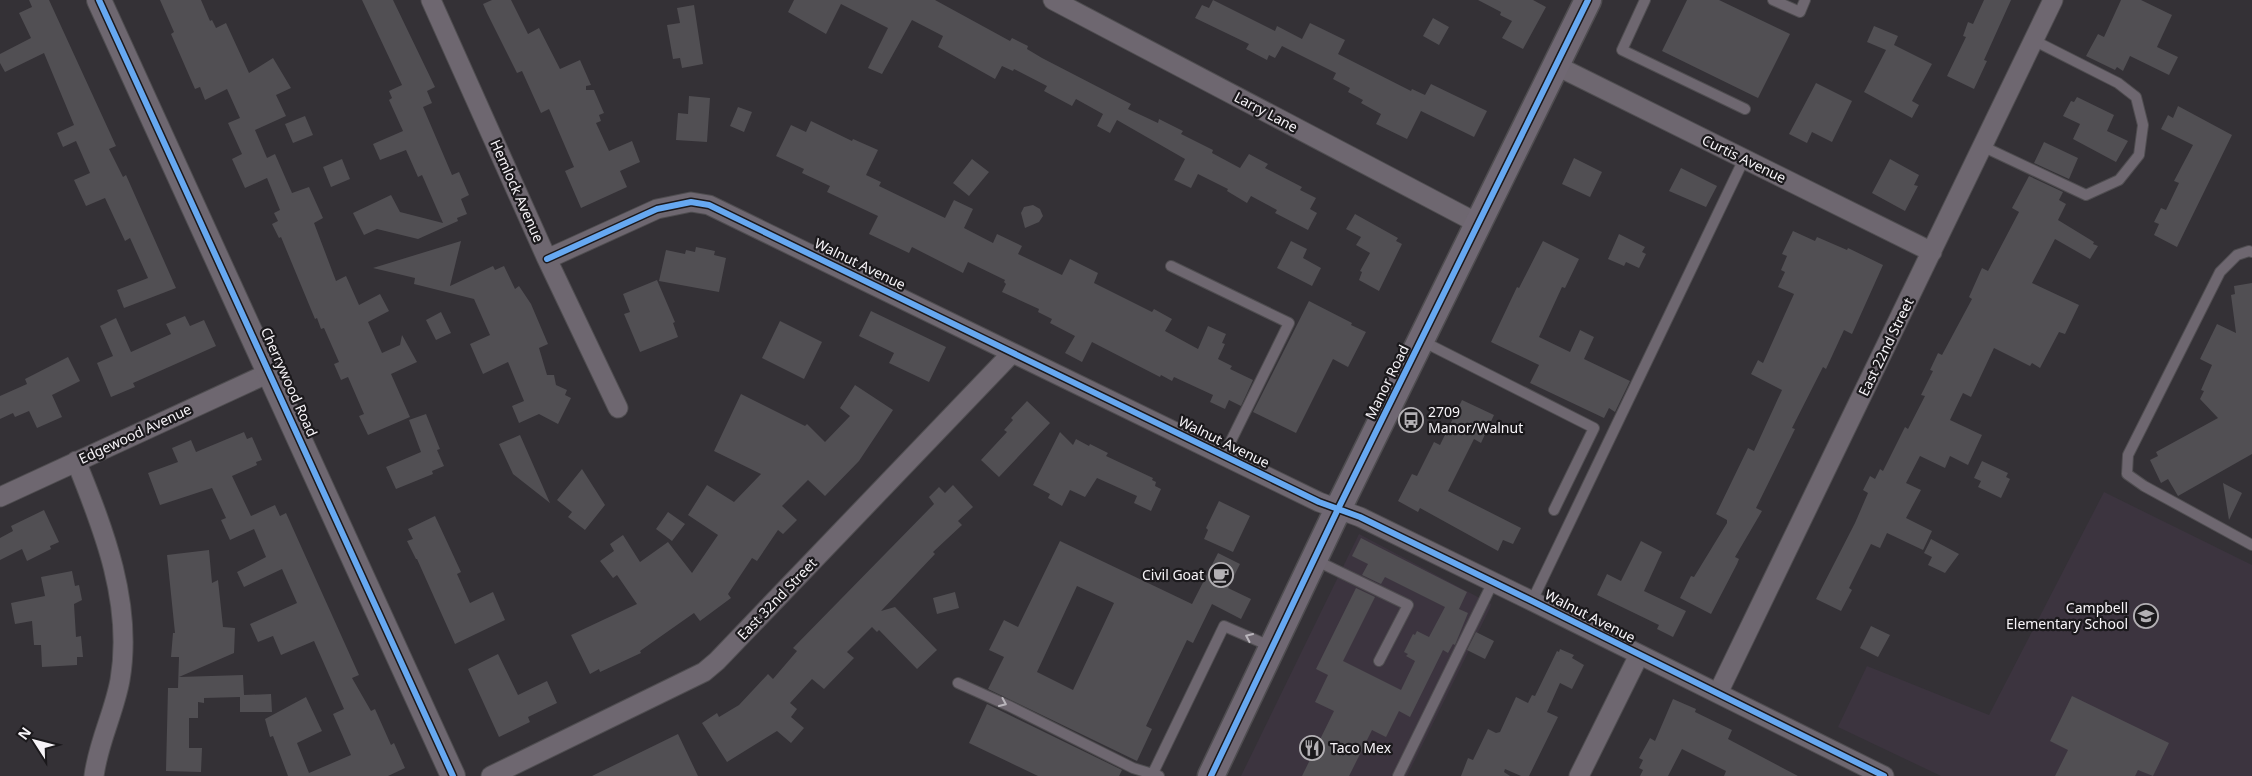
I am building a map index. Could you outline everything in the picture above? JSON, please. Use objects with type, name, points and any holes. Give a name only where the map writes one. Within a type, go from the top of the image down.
[{"type":"main road","name":"Manor Road","points":[[1211,776],[1338,509],[1588,0]]},
{"type":"street","name":"Cherrywood Road","points":[[100,0],[453,776]]},
{"type":"street","name":"Hemlock Avenue","points":[[431,0],[548,259],[618,408]]},
{"type":"street","name":"Larry Lane","points":[[1053,0],[1479,224]]},
{"type":"street","name":"East 22nd Street","points":[[1718,693],[2054,0]]},
{"type":"street","name":"Curtis Avenue","points":[[1556,66],[1932,252]]},
{"type":"street","name":"Walnut Avenue","points":[[548,259],[657,209],[691,202],[709,205],[1012,353],[1532,601],[1884,776]]},
{"type":"street","name":"East 32nd Street","points":[[492,776],[704,672],[724,654],[1012,353]]},
{"type":"street","name":"Edgewood Avenue","points":[[0,497],[270,372]]},
{"type":"street","points":[[76,461],[102,525],[114,568],[121,608],[120,678],[114,708],[102,741],[94,776]]},
{"type":"street","points":[[1579,776],[1639,655]]},
{"type":"lane","points":[[1646,0],[1622,50],[1745,109]]},
{"type":"lane","points":[[1773,0],[1800,12],[1805,0]]},
{"type":"lane","points":[[1984,147],[2086,196],[2119,180],[2139,155],[2143,125],[2136,97],[2118,83],[2033,40]]},
{"type":"lane","points":[[1532,601],[1744,159]]},
{"type":"lane","points":[[2252,252],[2249,250],[2237,254],[2220,272],[2128,455],[2127,474],[2144,486],[2252,545]]},
{"type":"lane","points":[[1171,266],[1289,323],[1224,455]]},
{"type":"lane","points":[[1421,341],[1594,428],[1554,510]]},
{"type":"lane","points":[[1314,560],[1408,605],[1379,661]]},
{"type":"lane","points":[[1398,776],[1492,582]]},
{"type":"lane","points":[[958,683],[1009,706],[1133,768],[1156,774],[1224,626],[1273,647]]},
{"type":"shaded area","name":"Campbell Elementary School","points":[[2104,492],[2252,565],[2252,776],[1941,776],[1838,727],[1867,666],[1989,715]]},
{"type":"shaded area","points":[[1359,534],[1491,604],[1490,608],[1407,776],[1241,776]]},
{"type":"building","points":[[29,0],[49,0],[116,146],[109,149],[123,177],[126,175],[176,288],[124,308],[117,290],[148,278],[130,238],[125,241],[105,198],[86,206],[74,180],[90,173],[76,141],[63,147],[57,133],[74,125],[44,53],[5,72],[0,63],[0,54],[31,38],[19,13],[32,7]]},
{"type":"building","points":[[160,0],[201,0],[210,21],[212,20],[216,28],[226,23],[249,73],[273,58],[291,88],[276,95],[286,116],[255,130],[267,158],[275,154],[292,193],[309,187],[323,218],[314,223],[336,281],[346,276],[359,305],[380,294],[389,311],[368,322],[382,353],[400,345],[402,335],[417,362],[391,374],[410,417],[368,435],[359,416],[364,414],[348,377],[341,380],[334,364],[339,362],[324,328],[321,329],[317,318],[315,319],[281,237],[279,238],[272,224],[278,221],[274,213],[280,210],[267,178],[245,188],[232,159],[242,154],[228,123],[240,118],[227,89],[205,100],[200,87],[195,89],[171,34],[174,32]]},
{"type":"building","points":[[362,0],[393,0],[435,87],[427,91],[432,103],[423,107],[452,175],[459,172],[469,195],[461,199],[467,214],[457,218],[458,221],[418,239],[377,229],[364,235],[353,213],[391,195],[400,212],[443,223],[422,175],[418,177],[406,150],[380,160],[373,144],[403,131],[389,100],[392,98],[389,91],[402,85]]},
{"type":"building","points":[[492,0],[511,0],[528,34],[539,28],[560,69],[580,60],[591,85],[586,86],[586,90],[594,90],[604,113],[599,115],[601,121],[596,123],[609,151],[632,141],[640,162],[620,171],[627,187],[581,208],[565,171],[574,167],[549,109],[541,113],[522,71],[517,73],[483,4]]},
{"type":"building","points":[[794,0],[935,0],[1010,41],[1012,38],[1028,46],[1027,49],[1042,58],[1131,104],[1128,109],[1158,123],[1159,119],[1183,131],[1181,134],[1213,150],[1212,153],[1240,168],[1249,154],[1268,164],[1265,168],[1302,187],[1300,190],[1316,198],[1310,209],[1317,213],[1308,230],[1275,213],[1277,210],[1251,196],[1247,203],[1227,191],[1228,189],[1198,174],[1191,188],[1174,180],[1185,159],[1117,120],[1110,133],[1097,126],[1103,114],[1076,99],[1072,106],[1044,91],[1047,86],[1014,69],[1013,71],[1002,66],[995,79],[938,47],[943,36],[912,20],[882,74],[868,68],[888,28],[841,4],[826,34],[788,12]]},
{"type":"building","points":[[1213,0],[1275,31],[1277,26],[1302,39],[1310,23],[1345,40],[1338,54],[1411,91],[1412,89],[1425,95],[1431,84],[1487,111],[1474,137],[1421,111],[1407,139],[1376,124],[1381,114],[1361,103],[1363,100],[1348,92],[1350,88],[1333,79],[1336,73],[1282,46],[1275,58],[1269,55],[1267,60],[1246,49],[1249,44],[1195,18],[1202,5],[1209,8]]},
{"type":"building","points":[[1478,0],[1533,0],[1546,7],[1523,49],[1502,38],[1512,21],[1500,15],[1501,12]]},
{"type":"building","points":[[1687,0],[1719,0],[1790,34],[1758,98],[1662,51]]},
{"type":"building","points":[[1984,0],[2011,0],[1984,60],[1987,61],[1974,89],[1947,76],[1966,37],[1963,36],[1968,22],[1973,24]]},
{"type":"building","points":[[2121,0],[2141,0],[2172,15],[2157,47],[2178,57],[2169,75],[2130,56],[2123,71],[2117,67],[2115,70],[2086,56],[2098,34],[2104,37]]},
{"type":"building","points":[[694,5],[703,64],[682,68],[680,58],[673,59],[667,25],[680,23],[677,8]]},
{"type":"building","points":[[1433,18],[1449,27],[1439,45],[1423,36]]},
{"type":"building","points":[[1874,26],[1898,36],[1894,45],[1932,64],[1912,101],[1919,105],[1912,118],[1864,92],[1886,50],[1867,42]]},
{"type":"building","points":[[1816,83],[1852,101],[1832,142],[1812,132],[1807,143],[1789,134]]},
{"type":"building","points":[[689,96],[710,98],[707,142],[676,140],[678,113],[688,114]]},
{"type":"building","points":[[2077,97],[2114,115],[2107,131],[2128,141],[2116,162],[2073,139],[2080,124],[2063,116],[2071,101],[2074,102]]},
{"type":"building","points":[[2178,106],[2232,135],[2177,247],[2154,235],[2159,224],[2154,222],[2161,208],[2166,210],[2179,183],[2174,181],[2193,145],[2161,129],[2168,115],[2173,118]]},
{"type":"building","points":[[738,107],[752,112],[744,132],[730,126]]},
{"type":"building","points":[[305,116],[313,135],[293,143],[285,124]]},
{"type":"building","points":[[811,121],[852,141],[853,139],[878,150],[866,175],[881,182],[879,186],[945,218],[954,200],[973,209],[964,228],[993,243],[997,234],[1022,246],[1018,254],[1062,275],[1070,259],[1098,273],[1094,283],[1152,312],[1154,309],[1172,319],[1165,331],[1198,349],[1208,326],[1226,334],[1222,343],[1225,344],[1218,359],[1232,366],[1230,369],[1253,380],[1241,406],[1229,400],[1225,409],[1210,402],[1213,395],[1174,377],[1172,381],[1161,375],[1160,377],[1092,342],[1082,362],[1065,353],[1075,336],[1050,323],[1052,319],[1038,312],[1039,309],[1002,292],[1006,284],[1005,280],[968,262],[963,273],[912,247],[909,253],[869,234],[878,216],[827,192],[830,186],[802,173],[804,169],[776,156],[791,125],[806,132]]},
{"type":"building","points":[[2044,142],[2078,158],[2069,179],[2034,163]]},
{"type":"building","points":[[1574,158],[1602,172],[1590,197],[1562,184]]},
{"type":"building","points":[[342,159],[350,179],[331,187],[323,167]]},
{"type":"building","points":[[972,159],[989,172],[969,196],[953,183]]},
{"type":"building","points":[[1890,159],[1919,175],[1914,185],[1918,186],[1905,211],[1872,193]]},
{"type":"building","points":[[1681,168],[1717,186],[1706,207],[1669,191]]},
{"type":"building","points":[[2029,176],[2063,192],[2059,200],[2066,204],[2058,220],[2098,246],[2090,259],[2055,239],[2032,283],[2079,305],[2065,334],[2059,332],[2040,368],[2032,363],[2030,366],[1994,348],[1971,397],[1963,393],[1950,420],[1982,435],[1968,465],[1950,456],[1945,468],[1920,456],[1906,483],[1921,490],[1906,518],[1932,531],[1923,550],[1887,533],[1880,548],[1871,544],[1849,588],[1852,590],[1841,611],[1816,599],[1855,523],[1868,493],[1863,490],[1870,476],[1875,479],[1880,469],[1883,471],[1905,427],[1908,429],[1925,396],[1921,395],[1933,371],[1930,370],[1938,353],[1942,355],[1972,299],[1969,297],[1982,268],[1988,271],[2019,212],[2012,208]]},
{"type":"building","points":[[1033,205],[1040,209],[1043,216],[1039,222],[1025,228],[1021,213],[1024,207]]},
{"type":"building","points":[[1355,214],[1398,238],[1396,241],[1402,244],[1379,291],[1359,280],[1362,272],[1360,271],[1370,253],[1356,245],[1361,237],[1346,229]]},
{"type":"building","points":[[1793,231],[1815,241],[1817,237],[1847,250],[1848,248],[1883,265],[1852,334],[1844,330],[1826,369],[1823,367],[1792,428],[1795,429],[1756,508],[1762,511],[1735,557],[1739,559],[1737,564],[1711,614],[1680,598],[1691,576],[1694,577],[1727,523],[1727,520],[1716,514],[1748,448],[1754,451],[1782,390],[1751,374],[1758,360],[1763,363],[1794,294],[1778,287],[1785,272],[1781,270],[1787,256],[1782,254]]},
{"type":"building","points":[[1619,234],[1645,247],[1642,252],[1646,254],[1639,268],[1626,262],[1624,266],[1608,259]]},
{"type":"building","points":[[461,241],[450,286],[493,266],[495,270],[504,266],[515,289],[519,286],[531,304],[548,344],[539,348],[547,375],[554,375],[556,385],[567,390],[565,395],[571,398],[558,424],[539,414],[519,423],[512,406],[524,401],[508,362],[483,374],[470,344],[490,335],[474,299],[414,284],[415,278],[373,268]]},
{"type":"building","points":[[1291,241],[1307,249],[1303,258],[1321,268],[1312,286],[1277,268]]},
{"type":"building","points":[[1543,241],[1579,259],[1565,288],[1562,287],[1539,337],[1570,352],[1580,330],[1594,337],[1584,359],[1630,381],[1615,412],[1609,408],[1604,418],[1530,383],[1539,365],[1491,342],[1517,287],[1519,288]]},
{"type":"building","points":[[696,247],[715,251],[714,255],[726,258],[719,292],[659,281],[666,250],[685,254],[686,250],[695,252]]},
{"type":"building","points":[[657,280],[675,322],[673,323],[678,337],[640,352],[624,314],[630,312],[623,294]]},
{"type":"building","points":[[2252,283],[2252,454],[2178,496],[2168,479],[2161,483],[2150,460],[2158,456],[2156,452],[2218,418],[2200,399],[2204,391],[2201,390],[2212,365],[2200,359],[2217,324],[2236,333],[2231,295],[2235,294],[2234,286]]},
{"type":"building","points":[[1309,301],[1366,332],[1348,367],[1333,359],[1296,433],[1253,412]]},
{"type":"building","points":[[871,311],[946,347],[929,382],[889,363],[894,353],[859,336]]},
{"type":"building","points":[[441,312],[451,333],[436,340],[426,320]]},
{"type":"building","points":[[185,316],[190,326],[204,320],[216,346],[133,383],[135,387],[111,397],[97,363],[113,356],[100,326],[116,318],[131,352],[171,334],[166,324]]},
{"type":"building","points":[[780,321],[822,342],[804,379],[762,358]]},
{"type":"building","points":[[68,357],[80,381],[52,395],[62,417],[37,428],[29,411],[15,417],[13,413],[0,419],[0,396],[27,384],[25,379]]},
{"type":"building","points":[[855,385],[893,410],[859,461],[825,496],[808,480],[782,506],[797,520],[783,534],[778,530],[757,561],[752,558],[728,594],[731,598],[700,621],[694,613],[640,651],[641,653],[600,672],[599,669],[590,674],[571,635],[637,604],[617,575],[613,578],[600,561],[614,551],[610,544],[623,535],[640,562],[668,542],[692,573],[718,535],[688,515],[707,485],[734,502],[761,474],[714,451],[741,394],[805,426],[807,424],[825,442],[850,416],[840,408]]},
{"type":"building","points":[[1462,400],[1494,415],[1481,443],[1474,439],[1448,491],[1521,528],[1513,544],[1503,540],[1498,551],[1420,508],[1418,512],[1398,501],[1412,474],[1417,476],[1434,442],[1440,445]]},
{"type":"building","points":[[1027,401],[1050,423],[999,477],[981,460],[1007,432],[1004,430],[1013,420],[1011,418]]},
{"type":"building","points":[[426,414],[440,449],[437,450],[444,466],[432,471],[433,474],[396,489],[386,467],[421,452],[409,420]]},
{"type":"building","points":[[244,432],[247,439],[252,437],[262,460],[256,462],[257,465],[232,476],[251,516],[275,505],[280,516],[286,513],[359,675],[352,678],[371,711],[375,709],[391,745],[394,743],[405,768],[388,776],[288,776],[273,736],[270,737],[265,719],[306,697],[322,731],[297,743],[309,773],[351,755],[333,714],[344,709],[314,641],[281,655],[273,636],[258,642],[250,624],[297,603],[282,569],[244,587],[237,572],[266,557],[254,529],[230,540],[221,520],[226,518],[212,488],[160,505],[148,473],[178,462],[172,448],[191,440],[196,452]]},
{"type":"building","points":[[1060,432],[1073,445],[1076,439],[1089,446],[1090,444],[1108,453],[1106,456],[1153,478],[1152,480],[1156,482],[1155,486],[1161,489],[1151,511],[1134,503],[1137,496],[1097,478],[1085,497],[1070,490],[1062,506],[1048,498],[1050,494],[1033,485]]},
{"type":"building","points":[[520,435],[550,503],[513,474],[499,444]]},
{"type":"building","points":[[1982,461],[2008,473],[2006,477],[2010,479],[2001,498],[1978,487],[1981,481],[1974,478]]},
{"type":"building","points":[[582,469],[605,505],[585,530],[568,517],[572,512],[557,500]]},
{"type":"building","points":[[2223,483],[2242,493],[2229,520]]},
{"type":"building","points":[[953,485],[973,507],[958,521],[962,525],[933,552],[935,554],[881,611],[895,607],[937,650],[917,669],[879,630],[877,632],[872,627],[847,652],[854,658],[824,689],[812,679],[790,703],[797,709],[791,717],[804,728],[791,743],[777,731],[727,762],[702,723],[717,713],[719,717],[739,705],[768,674],[773,679],[797,651],[793,648],[934,504],[929,497],[939,487],[945,493]]},
{"type":"building","points":[[1219,501],[1250,516],[1233,552],[1204,539],[1208,530],[1206,528]]},
{"type":"building","points":[[44,510],[59,542],[50,546],[51,549],[27,561],[22,549],[0,560],[0,538],[13,531],[11,526]]},
{"type":"building","points":[[668,512],[685,524],[672,541],[656,529]]},
{"type":"building","points":[[435,516],[461,572],[457,574],[470,603],[493,592],[505,620],[455,644],[407,541],[413,539],[408,529]]},
{"type":"building","points":[[1361,538],[1467,592],[1459,609],[1468,613],[1455,645],[1453,644],[1448,653],[1443,650],[1410,717],[1399,711],[1386,737],[1372,730],[1349,776],[1302,776],[1334,711],[1315,702],[1328,675],[1316,669],[1356,588],[1375,597],[1343,661],[1401,690],[1415,661],[1406,656],[1408,654],[1404,652],[1413,634],[1415,635],[1417,631],[1429,637],[1445,607],[1385,577],[1381,584],[1362,575],[1368,564],[1352,556]]},
{"type":"building","points":[[1931,539],[1959,554],[1945,573],[1928,565],[1932,557],[1924,553]]},
{"type":"building","points":[[1060,541],[1192,604],[1218,553],[1240,564],[1228,588],[1251,599],[1241,619],[1212,604],[1193,643],[1187,640],[1146,726],[1152,729],[1137,761],[988,689],[1004,657],[989,650],[1004,620],[1018,627]],"holes":[[[1077,586],[1114,603],[1073,690],[1037,672]]]},
{"type":"building","points":[[1641,541],[1662,552],[1644,591],[1686,611],[1673,637],[1657,629],[1659,625],[1597,595],[1607,574],[1621,581]]},
{"type":"building","points":[[209,550],[212,583],[218,580],[223,627],[235,628],[234,653],[179,677],[243,675],[244,695],[271,694],[272,712],[240,712],[240,697],[204,698],[204,703],[198,702],[198,718],[189,718],[189,748],[202,748],[201,772],[166,771],[168,688],[178,688],[179,657],[171,657],[173,633],[175,633],[167,555]]},
{"type":"building","points":[[72,571],[75,586],[79,585],[82,600],[74,604],[76,637],[81,636],[83,657],[77,657],[77,665],[42,667],[41,645],[34,645],[32,621],[15,624],[11,603],[45,596],[41,577]]},
{"type":"building","points":[[955,592],[959,608],[937,614],[933,598]]},
{"type":"building","points":[[1871,626],[1890,635],[1878,657],[1860,648]]},
{"type":"building","points":[[1476,632],[1494,641],[1485,659],[1467,650]]},
{"type":"building","points":[[1560,649],[1574,655],[1572,658],[1584,665],[1572,689],[1560,683],[1547,712],[1558,717],[1529,776],[1521,776],[1505,769],[1504,772],[1510,776],[1461,776],[1468,758],[1473,760],[1488,729],[1496,733],[1500,732],[1516,697],[1528,703],[1532,695],[1535,696],[1557,651],[1559,652]]},
{"type":"building","points":[[498,654],[518,695],[547,681],[557,703],[528,717],[530,722],[499,737],[468,669]]},
{"type":"building","points":[[2072,696],[2169,743],[2153,776],[2138,770],[2135,776],[2055,776],[2068,750],[2050,741]]},
{"type":"building","points":[[1673,699],[1696,709],[1695,712],[1732,730],[1728,739],[1798,776],[1724,776],[1726,771],[1682,749],[1668,776],[1640,776],[1643,770],[1639,768],[1643,760],[1639,758],[1650,738],[1655,741]]},
{"type":"building","points":[[987,704],[1122,770],[1119,776],[1038,776],[969,743]]},
{"type":"building","points":[[678,734],[698,776],[592,776]]},
{"type":"cycle path","points":[[99,0],[453,776]]},
{"type":"cycle path","points":[[1211,776],[1338,509],[1588,0]]},
{"type":"cycle path","points":[[547,259],[657,209],[691,202],[709,205],[1319,502],[1360,517],[1884,776]]},
{"type":"place","name":"2709 Manor/Walnut","points":[[1411,420]]},
{"type":"place","name":"Civil Goat","points":[[1221,575]]},
{"type":"place","name":"Campbell Elementary School","points":[[2146,616]]},
{"type":"place","name":"Taco Mex","points":[[1312,748]]}]
